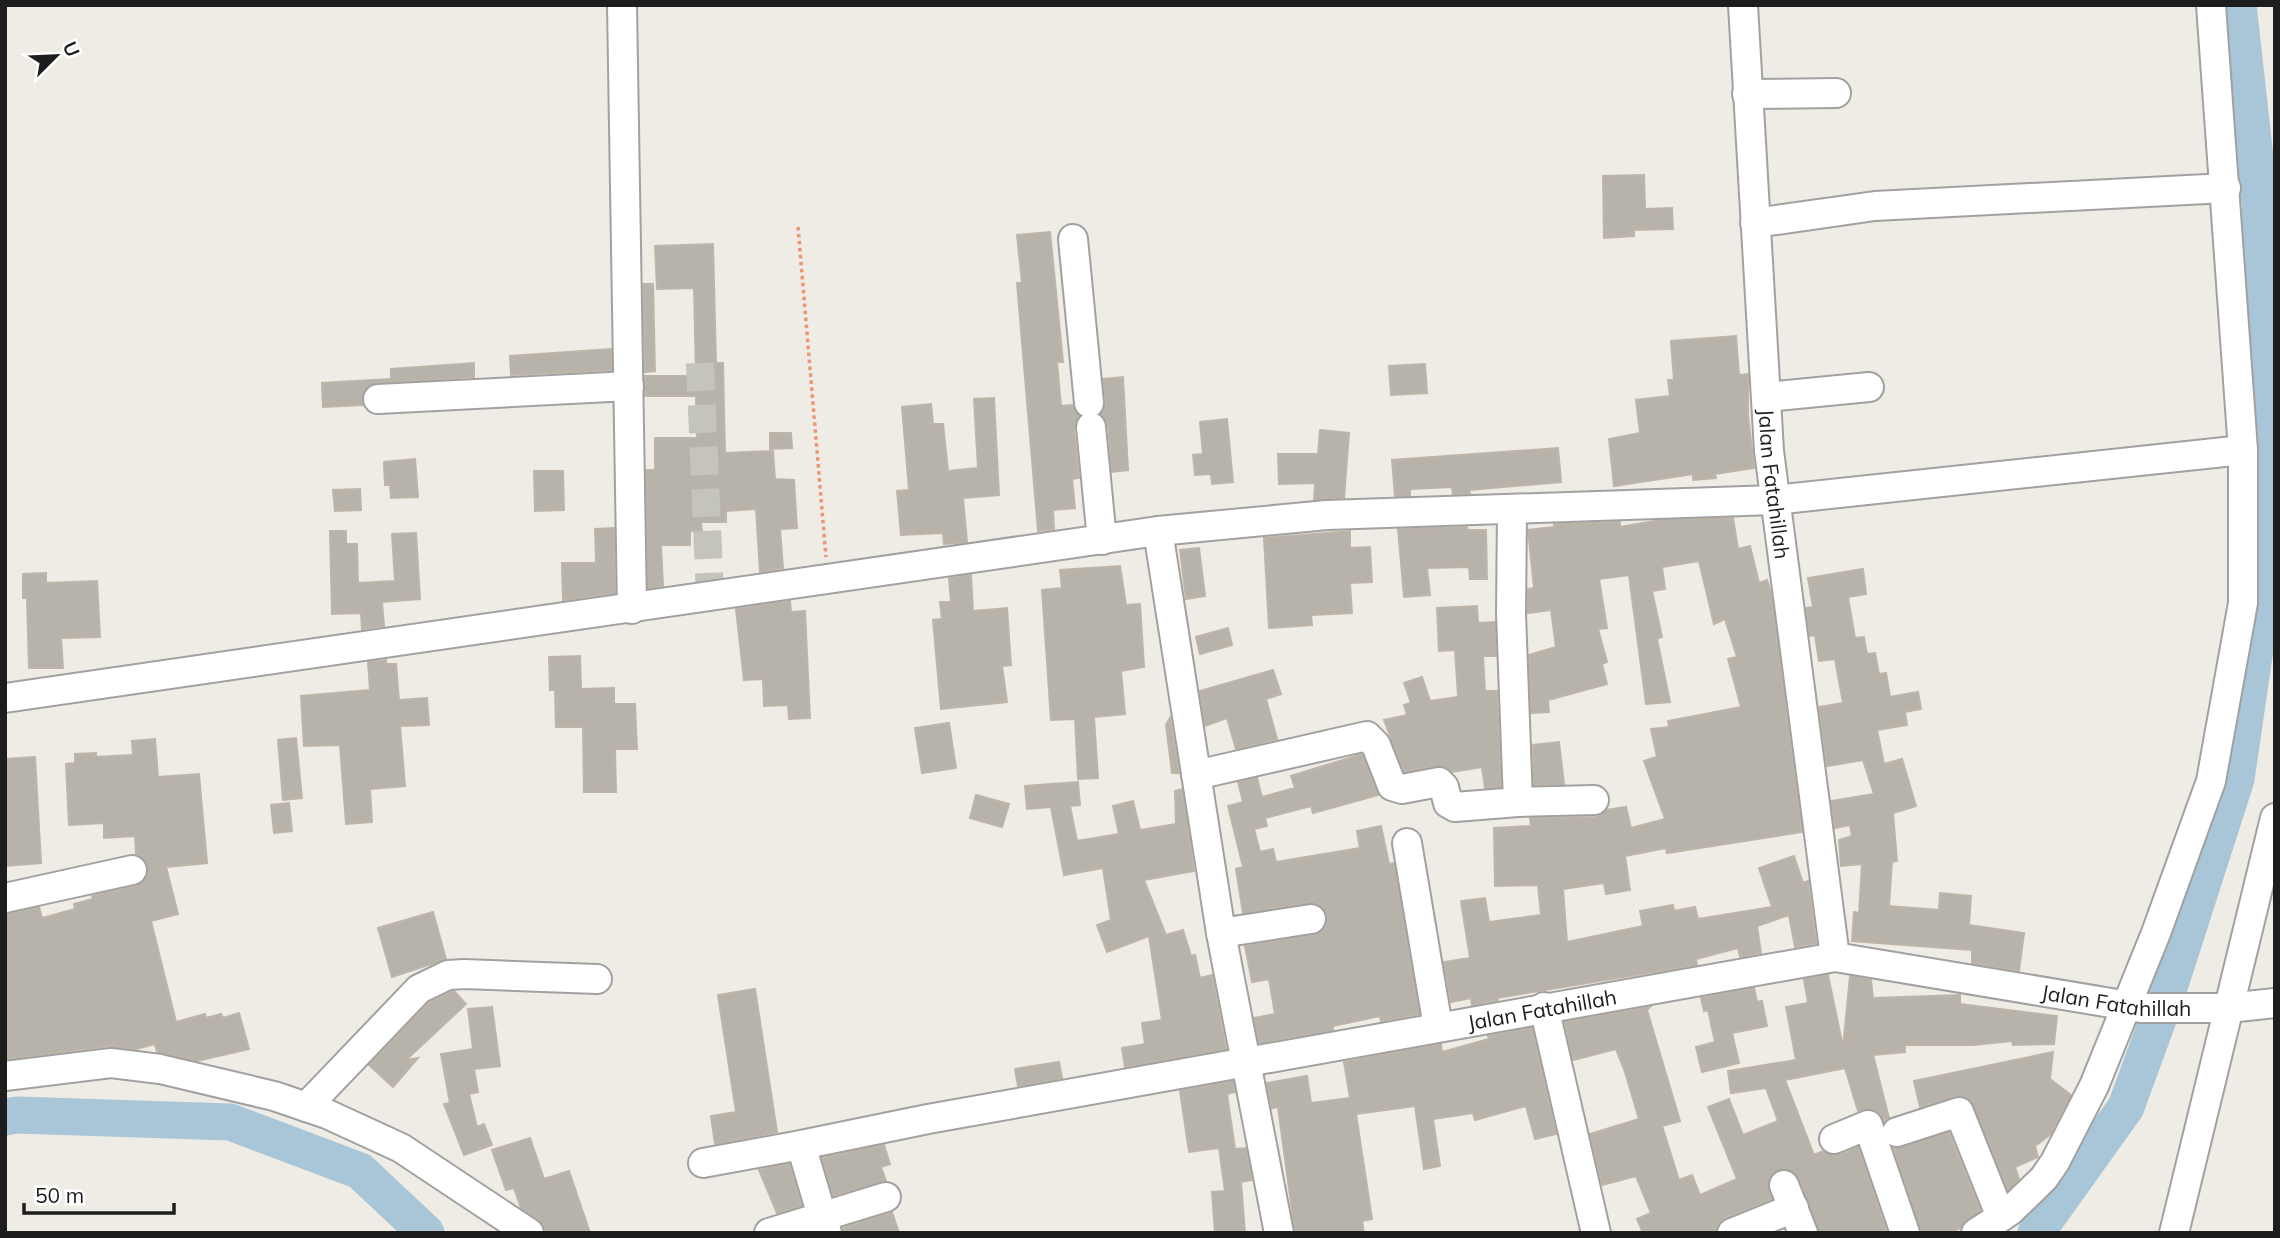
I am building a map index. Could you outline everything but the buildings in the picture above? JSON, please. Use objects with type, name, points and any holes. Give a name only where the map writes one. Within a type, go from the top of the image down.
[{"type":"street","points":[[622,5],[632,609]]},
{"type":"street","name":"Jalan Fatahillah","points":[[1743,5],[1774,500],[1835,957]]},
{"type":"street","points":[[1976,1233],[2001,1217],[2036,1187],[2056,1162],[2133,1007],[2211,781],[2243,603],[2243,450],[2211,5]]},
{"type":"street","points":[[1747,94],[1836,93]]},
{"type":"street","points":[[1755,223],[1874,206],[2226,188]]},
{"type":"street","points":[[1073,239],[1102,540]]},
{"type":"street","points":[[378,399],[629,386]]},
{"type":"street","points":[[1766,397],[1869,387]]},
{"type":"street","points":[[5,698],[1158,531],[1327,515],[1512,511],[1774,500],[2243,450]]},
{"type":"street","points":[[1512,511],[1511,614],[1518,802]]},
{"type":"street","points":[[1158,531],[1220,933],[1248,1063],[1279,1233]]},
{"type":"street","points":[[1196,775],[1367,736],[1376,745],[1392,786],[1402,789],[1439,782],[1444,787],[1448,803],[1455,807],[1594,800]]},
{"type":"street","points":[[2174,1233],[2221,1008],[2275,818]]},
{"type":"street","points":[[1407,843],[1438,1027]]},
{"type":"street","points":[[5,898],[132,870]]},
{"type":"street","points":[[1220,933],[1311,919]]},
{"type":"street","name":"Jalan Fatahillah","points":[[703,1163],[1544,1007],[1835,957],[2133,1007],[2221,1008],[2275,1003]]},
{"type":"street","points":[[306,1107],[419,989],[433,981],[464,974],[597,979]]},
{"type":"street","points":[[1544,1007],[1596,1233]]},
{"type":"street","points":[[5,1076],[111,1063],[138,1065],[306,1107],[401,1148],[529,1233]]},
{"type":"street","points":[[1897,1132],[1959,1112],[2001,1217]]},
{"type":"street","points":[[1834,1139],[1868,1125],[1905,1233]]},
{"type":"street","points":[[800,1144],[825,1224]]},
{"type":"street","points":[[769,1233],[825,1224],[886,1197]]},
{"type":"street","points":[[1732,1233],[1794,1209]]},
{"type":"path","points":[[798,227],[827,578]]},
{"type":"waterway","points":[[2036,1233],[2126,1107],[2164,1003],[2236,779],[2264,587],[2260,203],[2238,5]]},
{"type":"waterway","points":[[5,1117],[17,1115],[230,1122],[360,1171],[426,1233]]},
{"type":"tunnel","points":[[700,363],[710,596]]}]
